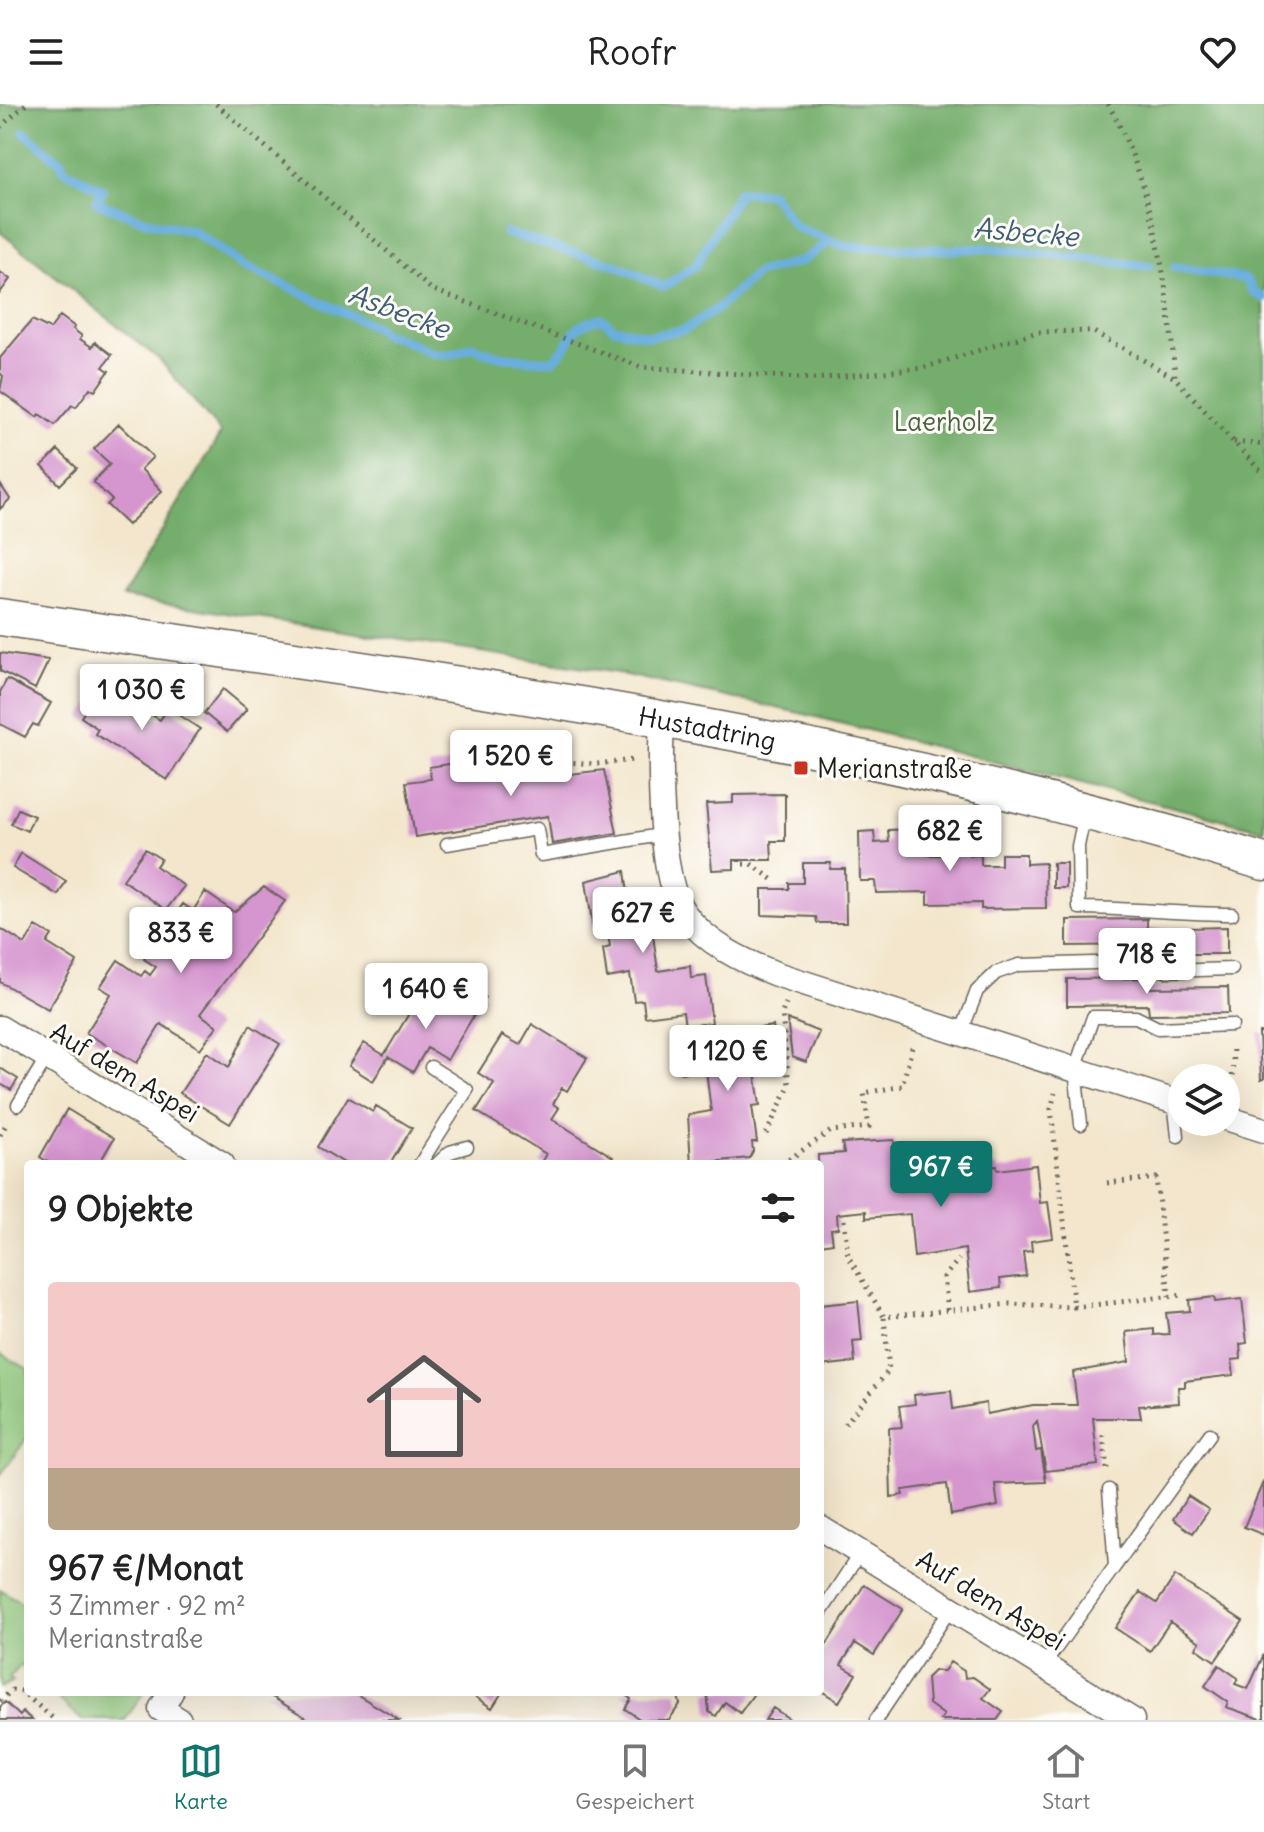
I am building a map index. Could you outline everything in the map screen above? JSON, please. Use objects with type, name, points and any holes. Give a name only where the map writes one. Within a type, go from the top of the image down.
[{"type":"street","name":"Hustadtring","points":[[0,617],[587,704],[662,718],[887,764],[1085,812],[1264,862]]},
{"type":"street","points":[[662,718],[659,764],[671,884],[685,915],[721,947],[749,963],[796,980],[1168,1099]]},
{"type":"street","name":"Auf dem Aspei","points":[[0,1028],[215,1160]]},
{"type":"street","points":[[1240,1117],[1264,1130]]},
{"type":"street","name":"Auf dem Aspei","points":[[824,1530],[1132,1720]]},
{"type":"street","points":[[169,1696],[161,1709],[179,1720]]},
{"type":"lane","points":[[1085,812],[1078,846],[1079,908],[1148,908],[1179,914],[1232,914]]},
{"type":"lane","points":[[447,844],[537,829],[541,855],[666,834]]},
{"type":"lane","points":[[961,1033],[977,991],[996,973],[1019,965],[1131,962],[1166,971],[1232,969]]},
{"type":"lane","points":[[1081,1124],[1068,1067],[1093,1017],[1136,1017],[1158,1028],[1232,1025]]},
{"type":"lane","points":[[18,1105],[47,1057]]},
{"type":"lane","points":[[423,1160],[467,1090],[431,1067]]},
{"type":"lane","points":[[441,1160],[450,1152],[467,1147]]},
{"type":"lane","points":[[1044,1665],[1210,1434]]},
{"type":"lane","points":[[1109,1490],[1115,1566]]},
{"type":"lane","points":[[824,1608],[860,1553]]},
{"type":"lane","points":[[876,1720],[951,1608]]},
{"type":"path","points":[[0,127],[26,104]]},
{"type":"path","points":[[216,104],[431,289],[641,367],[814,379],[923,368],[1037,332],[1092,331],[1175,378],[1264,475]]},
{"type":"path","points":[[1108,104],[1120,125],[1158,250],[1170,307],[1175,378]]},
{"type":"path","points":[[1233,441],[1264,445]]},
{"type":"path","points":[[543,744],[547,761],[596,764],[623,759],[659,764]]},
{"type":"path","points":[[739,860],[739,864],[751,864],[775,881]]},
{"type":"path","points":[[766,1134],[789,1086],[782,1013],[796,980]]},
{"type":"path","points":[[788,1160],[831,1131],[869,1127],[864,1093],[902,1086],[919,1020]]},
{"type":"path","points":[[1232,1025],[1233,1064]]},
{"type":"path","points":[[1068,1067],[1051,1109],[1074,1307]]},
{"type":"path","points":[[1107,1183],[1156,1178],[1169,1297]]},
{"type":"path","points":[[844,1220],[848,1256],[884,1317],[889,1370],[845,1424]]},
{"type":"path","points":[[948,1310],[944,1277],[959,1259]]},
{"type":"path","points":[[884,1317],[1010,1304],[1074,1307],[1183,1295]]},
{"type":"path","points":[[1103,1435],[1109,1490]]},
{"type":"path","points":[[0,1701],[12,1690],[24,1694]]},
{"type":"path","points":[[27,1696],[55,1720]]},
{"type":"green space","name":"Laerholz","points":[[0,104],[1264,104],[1264,830],[804,714],[617,673],[122,597],[221,433],[160,360],[0,232]]},
{"type":"green space","points":[[0,1353],[24,1367],[24,1442],[0,1476]]},
{"type":"green space","points":[[0,1589],[24,1604],[24,1668],[21,1665],[9,1678],[13,1681],[0,1688]]},
{"type":"green space","points":[[55,1696],[141,1696],[125,1720],[82,1720]]},
{"type":"building","points":[[0,272],[10,279],[0,293]]},
{"type":"building","points":[[60,316],[75,327],[73,329],[82,336],[80,339],[92,347],[95,342],[112,355],[103,367],[109,371],[95,391],[90,388],[76,407],[72,405],[55,425],[39,414],[37,417],[0,391],[3,376],[0,373],[0,358],[32,320],[50,329]]},
{"type":"building","points":[[119,424],[153,457],[141,469],[162,491],[128,525],[107,505],[112,500],[93,482],[110,464],[94,449]]},
{"type":"building","points":[[58,450],[77,468],[60,485],[42,466]]},
{"type":"building","points":[[0,484],[10,499],[0,509]]},
{"type":"building","points":[[0,653],[49,660],[35,689],[0,671]]},
{"type":"building","points":[[7,679],[51,703],[38,726],[33,724],[25,737],[0,724],[0,692]]},
{"type":"building","points":[[223,689],[247,709],[227,732],[204,713]]},
{"type":"building","points":[[97,694],[120,695],[160,720],[168,708],[200,729],[167,780],[95,734],[98,729],[81,717]]},
{"type":"building","points":[[533,751],[540,757],[544,777],[604,770],[617,833],[552,844],[548,816],[415,837],[406,782],[431,779],[429,767]]},
{"type":"building","points":[[785,794],[785,841],[771,841],[772,860],[734,860],[734,869],[712,870],[706,804],[733,803],[733,795]]},
{"type":"building","points":[[18,809],[34,816],[27,831],[11,824]]},
{"type":"building","points":[[914,829],[915,843],[927,843],[927,855],[941,855],[942,842],[969,841],[969,856],[981,855],[981,865],[1001,865],[1001,854],[1026,854],[1026,864],[1045,863],[1046,908],[981,909],[981,903],[928,904],[928,892],[876,893],[875,881],[860,881],[859,832],[874,831],[875,843],[889,842],[888,830]]},
{"type":"building","points":[[145,849],[161,859],[156,866],[184,886],[166,910],[123,880]]},
{"type":"building","points":[[21,853],[66,881],[58,895],[13,868]]},
{"type":"building","points":[[803,863],[831,863],[830,869],[845,869],[846,923],[817,923],[816,917],[762,915],[762,889],[789,889],[789,883],[803,883]]},
{"type":"building","points":[[1053,863],[1066,863],[1066,888],[1053,888]]},
{"type":"building","points":[[625,871],[628,894],[638,892],[643,930],[652,928],[658,971],[690,966],[691,978],[706,976],[712,1023],[685,1026],[683,1012],[645,1017],[643,1000],[634,1001],[630,974],[607,978],[603,949],[610,947],[608,934],[594,936],[586,881]]},
{"type":"building","points":[[264,887],[285,901],[200,1014],[217,1026],[200,1049],[161,1024],[137,1063],[86,1033],[111,994],[100,987],[118,960],[141,976],[145,971],[150,975],[156,967],[144,959],[183,904],[193,911],[205,892],[234,912]]},
{"type":"building","points":[[1147,919],[1147,929],[1227,927],[1227,954],[1148,954],[1147,945],[1067,946],[1067,920]]},
{"type":"building","points":[[36,926],[52,935],[47,943],[77,962],[48,1009],[0,982],[0,928],[25,944]]},
{"type":"building","points":[[449,976],[485,997],[447,1060],[427,1048],[413,1072],[388,1057],[373,1081],[349,1066],[364,1043],[384,1055],[416,1002],[428,1010]]},
{"type":"building","points":[[1148,978],[1148,988],[1228,987],[1229,1013],[1149,1014],[1148,1005],[1067,1006],[1067,979]]},
{"type":"building","points":[[787,1019],[819,1032],[806,1062],[792,1057]]},
{"type":"building","points":[[532,1024],[587,1058],[567,1091],[562,1088],[553,1104],[559,1108],[552,1119],[613,1157],[611,1160],[542,1160],[546,1154],[476,1111],[494,1083],[478,1073],[502,1035],[520,1045]]},
{"type":"building","points":[[250,1025],[280,1044],[230,1124],[180,1093],[207,1052],[229,1067]]},
{"type":"building","points":[[773,1026],[779,1069],[755,1072],[760,1105],[752,1106],[757,1142],[752,1142],[753,1151],[749,1158],[691,1160],[688,1115],[711,1111],[706,1070],[681,1073],[677,1047],[740,1038],[739,1031]]},
{"type":"building","points":[[1259,1033],[1264,1033],[1264,1079],[1261,1080]]},
{"type":"building","points":[[0,1068],[18,1079],[11,1090],[0,1084]]},
{"type":"building","points":[[348,1097],[373,1112],[376,1106],[412,1128],[392,1160],[339,1160],[318,1147]]},
{"type":"building","points":[[67,1109],[114,1138],[101,1160],[45,1160],[40,1157]]},
{"type":"building","points":[[894,1140],[900,1191],[945,1181],[945,1176],[976,1173],[976,1168],[997,1166],[998,1170],[1036,1165],[1040,1203],[1048,1202],[1053,1238],[1031,1241],[1032,1251],[1023,1252],[1026,1276],[1000,1279],[1001,1288],[970,1292],[965,1249],[914,1257],[910,1214],[866,1218],[866,1211],[837,1214],[838,1228],[831,1229],[833,1243],[824,1244],[824,1160],[818,1160],[818,1155],[844,1153],[842,1143]]},
{"type":"building","points":[[1214,1297],[1215,1302],[1242,1299],[1247,1343],[1240,1344],[1241,1359],[1232,1360],[1234,1375],[1185,1381],[1185,1387],[1178,1387],[1179,1403],[1139,1406],[1141,1418],[1093,1418],[1098,1465],[1046,1471],[1037,1421],[1033,1426],[1036,1451],[1041,1450],[1046,1482],[995,1484],[998,1506],[951,1515],[947,1484],[903,1490],[903,1495],[891,1497],[889,1428],[902,1427],[899,1406],[915,1404],[914,1395],[951,1391],[953,1409],[986,1403],[987,1414],[1033,1405],[1077,1405],[1073,1372],[1129,1362],[1126,1332],[1154,1329],[1154,1335],[1169,1334],[1166,1313],[1190,1311],[1189,1300]]},
{"type":"building","points":[[858,1301],[862,1341],[853,1342],[855,1362],[824,1366],[824,1305]]},
{"type":"building","points":[[1264,1480],[1264,1535],[1244,1527]]},
{"type":"building","points":[[1188,1496],[1209,1510],[1193,1533],[1173,1519]]},
{"type":"building","points":[[1175,1576],[1243,1621],[1215,1661],[1196,1648],[1200,1642],[1170,1622],[1150,1651],[1115,1628],[1140,1592],[1157,1603]]},
{"type":"building","points":[[864,1585],[903,1609],[874,1655],[855,1643],[841,1665],[856,1674],[839,1702],[824,1693],[824,1649]]},
{"type":"building","points":[[1264,1654],[1264,1720],[1226,1707],[1228,1702],[1205,1686],[1219,1665],[1238,1678],[1235,1684],[1248,1689]]},
{"type":"building","points":[[950,1662],[964,1671],[965,1678],[973,1677],[990,1689],[983,1698],[1003,1712],[997,1720],[940,1720],[944,1715],[929,1704],[927,1678],[934,1671],[944,1671]]},
{"type":"building","points":[[271,1696],[360,1696],[399,1720],[310,1720]]},
{"type":"building","points":[[474,1696],[500,1696],[492,1708]]},
{"type":"building","points":[[627,1696],[678,1696],[680,1704],[669,1720],[641,1720],[625,1709],[631,1699]]},
{"type":"building","points":[[707,1696],[752,1696],[740,1713],[725,1702],[716,1716],[709,1712]]},
{"type":"building","points":[[5,1702],[20,1716],[23,1712],[32,1720],[0,1720],[0,1707]]},
{"type":"building","points":[[773,1708],[791,1720],[765,1720]]},
{"type":"waterway","name":"Asbecke","points":[[24,132],[62,163],[63,169],[103,190],[96,202],[146,221],[193,231],[242,265],[377,328],[384,335],[436,354],[458,353],[472,346],[500,356],[552,361],[575,331],[601,318],[614,328],[649,336],[684,330],[717,309],[757,273],[802,261],[830,241]]},
{"type":"waterway","points":[[506,233],[613,264],[664,287],[695,266],[739,192],[771,193],[795,227],[844,246],[953,250],[984,248],[1149,266]]},
{"type":"waterway","name":"Asbecke","points":[[1175,267],[1246,279],[1254,293],[1264,298]]},
{"type":"place","name":"Merianstraße","points":[[801,768]]}]
